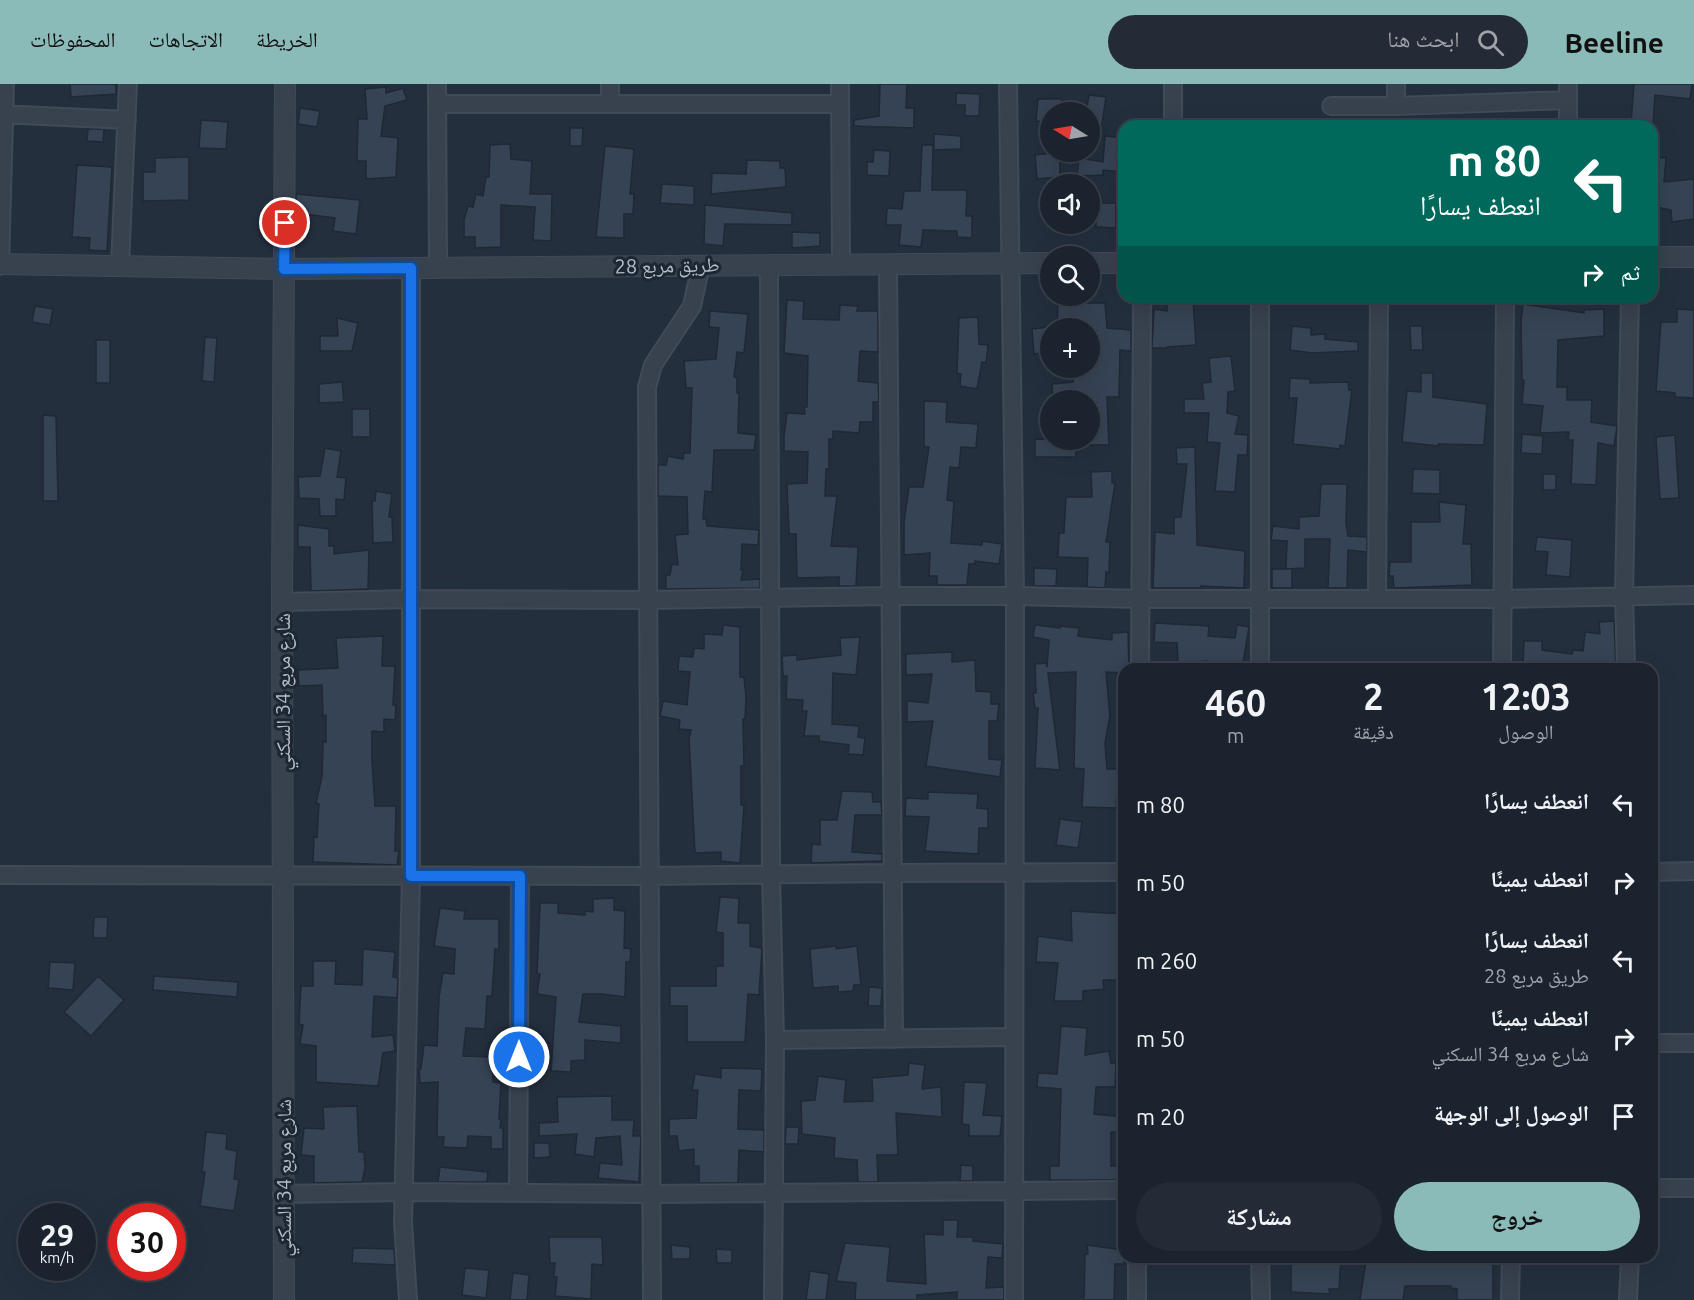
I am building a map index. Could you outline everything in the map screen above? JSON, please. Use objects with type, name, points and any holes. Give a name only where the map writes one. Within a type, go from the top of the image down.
[{"type":"street","points":[[0,265],[2,114],[5,84]]},
{"type":"street","points":[[120,265],[128,84]]},
{"type":"street","name":"شارع مربع 34 السكني","points":[[284,1300],[282,602],[285,84]]},
{"type":"street","points":[[437,84],[438,267]]},
{"type":"street","points":[[610,84],[610,103]]},
{"type":"street","points":[[840,84],[841,264]]},
{"type":"street","points":[[1008,84],[1015,596],[1014,1300]]},
{"type":"street","points":[[1173,84],[1173,120]]},
{"type":"street","points":[[1396,84],[1396,106]]},
{"type":"street","points":[[1331,106],[1396,106],[1568,92],[1568,120]]},
{"type":"street","points":[[438,104],[840,104]]},
{"type":"street","points":[[2,114],[127,120]]},
{"type":"street","points":[[1658,257],[1694,257]]},
{"type":"street","name":"طريق مربع 28","points":[[0,265],[284,269],[1040,263]]},
{"type":"street","points":[[1100,263],[1118,263]]},
{"type":"street","points":[[769,264],[771,874],[775,1040],[773,1300]]},
{"type":"street","points":[[888,264],[894,1038]]},
{"type":"street","points":[[652,1300],[647,387],[652,365],[693,306],[701,265]]},
{"type":"street","points":[[408,1300],[403,1222],[411,876],[411,268]]},
{"type":"street","points":[[1140,663],[1142,303]]},
{"type":"street","points":[[1260,303],[1260,663]]},
{"type":"street","points":[[1377,598],[1379,303]]},
{"type":"street","points":[[1502,663],[1505,303]]},
{"type":"street","points":[[1626,663],[1624,595],[1630,303]]},
{"type":"street","points":[[282,602],[891,596],[1502,599],[1694,594]]},
{"type":"street","points":[[1658,873],[1694,871]]},
{"type":"street","points":[[0,874],[282,877],[1118,872]]},
{"type":"street","points":[[518,1193],[520,876]]},
{"type":"street","points":[[775,1040],[1013,1037]]},
{"type":"street","points":[[1658,1043],[1694,1043]]},
{"type":"street","points":[[1658,1188],[1694,1188]]},
{"type":"street","points":[[282,1194],[1118,1190]]},
{"type":"street","points":[[1137,1263],[1137,1300]]},
{"type":"street","points":[[1260,1263],[1261,1300]]},
{"type":"street","points":[[1510,1300],[1511,1263]]},
{"type":"street","points":[[1628,1300],[1630,1263]]},
{"type":"building","points":[[70,84],[116,84],[116,94],[71,97]]},
{"type":"building","points":[[880,84],[907,84],[906,108],[914,108],[914,128],[854,126],[854,120],[879,116]]},
{"type":"building","points":[[1634,84],[1692,84],[1690,99],[1655,95],[1653,120],[1631,120]]},
{"type":"building","points":[[386,87],[386,93],[403,88],[407,100],[385,106],[381,136],[398,138],[396,177],[366,179],[366,161],[357,161],[358,119],[367,119],[365,89]]},
{"type":"building","points":[[956,93],[980,94],[979,116],[965,116],[965,105],[956,105]]},
{"type":"building","points":[[1089,95],[1106,97],[1102,124],[1100,124],[1100,102],[1088,102]]},
{"type":"building","points":[[1038,99],[1062,99],[1062,102],[1040,102],[1040,121],[1036,121]]},
{"type":"building","points":[[300,108],[320,111],[317,127],[298,124]]},
{"type":"building","points":[[201,120],[228,122],[226,149],[199,148]]},
{"type":"building","points":[[570,128],[583,128],[582,146],[570,146]]},
{"type":"building","points":[[88,129],[104,129],[103,142],[87,141]]},
{"type":"building","points":[[934,134],[961,136],[961,149],[934,150]]},
{"type":"building","points":[[1105,136],[1118,137],[1118,171],[1103,170],[1103,175],[1077,174],[1079,162],[1103,162]]},
{"type":"building","points":[[510,144],[511,159],[532,161],[530,194],[552,194],[551,241],[533,240],[535,207],[501,205],[501,247],[475,248],[475,237],[464,237],[464,220],[468,206],[473,207],[476,194],[483,196],[486,177],[489,177],[490,145]]},
{"type":"building","points":[[922,145],[933,145],[932,190],[967,190],[966,216],[972,216],[972,238],[957,237],[957,231],[923,230],[921,247],[899,245],[901,225],[886,225],[887,208],[902,209],[904,191],[920,191]]},
{"type":"building","points":[[605,146],[634,149],[630,194],[634,194],[633,214],[624,214],[624,238],[596,237]]},
{"type":"building","points":[[874,150],[890,151],[889,176],[867,175],[867,162],[873,162]]},
{"type":"building","points":[[1040,154],[1040,162],[1060,162],[1060,174],[1040,174],[1040,179],[1037,179],[1035,155]]},
{"type":"building","points":[[189,157],[189,200],[143,201],[143,172],[155,172],[155,158]]},
{"type":"building","points":[[1658,157],[1666,158],[1664,182],[1694,179],[1694,219],[1672,222],[1671,210],[1658,207]]},
{"type":"building","points":[[747,160],[780,161],[780,168],[785,168],[786,187],[711,194],[712,173],[746,174]]},
{"type":"building","points":[[77,165],[112,167],[107,251],[89,250],[90,238],[72,237]]},
{"type":"building","points":[[662,184],[694,186],[694,205],[660,203]]},
{"type":"building","points":[[296,194],[360,200],[356,234],[333,231],[335,218],[296,213]]},
{"type":"building","points":[[1100,203],[1116,203],[1116,228],[1100,227]]},
{"type":"building","points":[[705,205],[792,213],[792,225],[725,224],[723,246],[704,244]]},
{"type":"building","points":[[792,232],[820,233],[820,246],[792,248]]},
{"type":"building","points":[[787,300],[804,301],[803,319],[839,320],[840,305],[858,306],[857,311],[878,311],[878,352],[860,351],[858,381],[878,383],[879,402],[873,402],[873,422],[860,422],[859,433],[833,431],[833,439],[829,439],[829,469],[826,469],[825,496],[837,496],[831,546],[858,547],[856,586],[839,586],[839,577],[797,578],[796,534],[789,534],[787,484],[807,483],[808,452],[784,451],[784,436],[787,413],[805,414],[808,356],[784,353]]},
{"type":"building","points":[[1100,303],[1105,303],[1107,328],[1131,330],[1131,351],[1120,350],[1119,397],[1107,397],[1109,445],[1100,445],[1100,390],[1052,390],[1052,384],[1073,382],[1073,378],[1100,378],[1100,318],[1057,318],[1058,306],[1100,306]]},
{"type":"building","points":[[1167,303],[1193,303],[1196,345],[1152,348],[1154,309],[1167,311]]},
{"type":"building","points":[[1523,304],[1584,313],[1584,310],[1604,309],[1604,336],[1558,340],[1557,387],[1567,387],[1567,400],[1592,400],[1591,422],[1617,426],[1614,446],[1598,443],[1596,485],[1571,484],[1573,440],[1568,440],[1569,432],[1540,433],[1543,406],[1522,404],[1524,380],[1522,380],[1521,321]]},
{"type":"building","points":[[35,306],[53,309],[50,325],[32,322]]},
{"type":"building","points":[[1677,309],[1694,310],[1694,398],[1675,397],[1675,393],[1656,391],[1661,322],[1677,322]]},
{"type":"building","points":[[710,311],[748,314],[744,353],[737,352],[734,377],[737,377],[737,393],[739,393],[738,433],[756,435],[754,450],[714,450],[712,492],[705,491],[703,519],[706,519],[707,526],[759,530],[758,545],[742,544],[741,580],[760,579],[760,588],[666,589],[666,575],[670,575],[672,564],[678,565],[675,535],[688,534],[687,497],[658,496],[658,465],[666,465],[668,456],[683,459],[684,453],[690,453],[692,388],[686,388],[684,361],[716,359],[719,328],[709,327]]},
{"type":"building","points":[[978,317],[979,344],[988,345],[986,363],[982,362],[977,389],[960,386],[961,374],[957,373],[959,318]]},
{"type":"building","points":[[337,318],[358,323],[352,351],[320,351],[320,336],[338,336]]},
{"type":"building","points":[[1292,326],[1311,328],[1311,335],[1325,334],[1325,339],[1358,342],[1358,351],[1312,353],[1290,350]]},
{"type":"building","points":[[1410,326],[1422,326],[1423,350],[1411,350]]},
{"type":"building","points":[[1040,328],[1040,353],[1034,354],[1032,329]]},
{"type":"building","points":[[205,337],[217,338],[214,382],[202,381]]},
{"type":"building","points":[[96,340],[110,340],[110,383],[96,383]]},
{"type":"building","points":[[1231,356],[1235,391],[1228,392],[1227,413],[1239,416],[1235,434],[1248,435],[1247,455],[1238,455],[1235,492],[1215,491],[1220,443],[1207,442],[1209,413],[1184,413],[1184,399],[1204,399],[1202,383],[1211,382],[1209,358]]},
{"type":"building","points":[[1421,373],[1433,373],[1433,397],[1487,404],[1484,445],[1438,444],[1438,446],[1402,442],[1407,391],[1421,392]]},
{"type":"building","points":[[1290,378],[1310,379],[1310,383],[1348,382],[1349,390],[1352,390],[1345,446],[1340,445],[1340,449],[1293,444],[1297,398],[1289,398]]},
{"type":"building","points":[[342,382],[344,402],[319,403],[319,384]]},
{"type":"building","points":[[924,401],[947,402],[946,422],[978,424],[976,448],[961,447],[959,468],[950,467],[947,500],[954,501],[951,543],[982,545],[982,541],[1002,544],[999,564],[975,561],[975,564],[969,564],[967,585],[937,585],[937,576],[929,576],[930,553],[904,555],[904,522],[909,487],[923,487],[929,447],[924,447]]},
{"type":"building","points":[[352,409],[370,409],[370,437],[352,437]]},
{"type":"building","points":[[43,415],[56,416],[58,501],[43,501]]},
{"type":"building","points":[[1522,434],[1543,436],[1542,454],[1521,453]]},
{"type":"building","points":[[1675,435],[1679,498],[1660,499],[1656,437]]},
{"type":"building","points":[[1035,439],[1040,439],[1040,450],[1076,450],[1076,457],[1035,457]]},
{"type":"building","points":[[1195,447],[1197,545],[1245,551],[1244,588],[1201,586],[1201,588],[1153,588],[1155,532],[1174,534],[1174,517],[1181,517],[1187,464],[1177,464],[1176,448]]},
{"type":"building","points":[[325,448],[341,451],[337,477],[346,478],[344,500],[336,499],[336,516],[320,516],[319,499],[299,498],[298,477],[320,476]]},
{"type":"building","points":[[1413,469],[1440,470],[1440,494],[1412,493]]},
{"type":"building","points":[[1112,471],[1112,483],[1115,483],[1106,542],[1110,542],[1109,573],[1106,572],[1105,588],[1087,587],[1088,558],[1058,557],[1059,533],[1064,533],[1066,497],[1092,497],[1091,472]]},
{"type":"building","points":[[1543,474],[1556,474],[1556,490],[1543,490]]},
{"type":"building","points":[[1321,484],[1347,484],[1348,536],[1367,537],[1367,552],[1348,550],[1347,588],[1328,588],[1330,539],[1305,539],[1305,568],[1286,569],[1287,541],[1271,540],[1273,526],[1299,529],[1299,517],[1319,516]]},
{"type":"building","points":[[376,491],[392,494],[389,517],[392,517],[393,542],[373,543],[372,501],[375,501]]},
{"type":"building","points":[[1439,502],[1466,505],[1463,544],[1471,544],[1472,585],[1394,588],[1393,576],[1389,576],[1390,562],[1411,562],[1411,522],[1440,522]]},
{"type":"building","points":[[298,525],[329,529],[329,546],[334,546],[334,554],[369,550],[368,589],[311,591],[310,547],[298,547]]},
{"type":"building","points":[[1537,537],[1572,540],[1570,577],[1546,575],[1548,552],[1535,551]]},
{"type":"building","points":[[1034,568],[1057,569],[1056,586],[1034,586]]},
{"type":"building","points":[[1272,569],[1292,569],[1292,588],[1272,588]]},
{"type":"building","points":[[1614,621],[1616,663],[1523,663],[1524,641],[1542,641],[1542,650],[1572,654],[1573,650],[1583,651],[1585,632],[1600,634],[1599,622]]},
{"type":"building","points":[[1155,623],[1209,626],[1208,636],[1235,638],[1237,625],[1249,627],[1243,663],[1208,663],[1208,661],[1178,663],[1177,643],[1154,642]]},
{"type":"building","points":[[723,625],[740,627],[740,677],[744,677],[746,697],[745,719],[743,719],[744,766],[741,766],[741,805],[744,805],[740,863],[721,861],[721,852],[695,853],[689,739],[691,730],[679,729],[680,720],[660,716],[663,701],[687,705],[690,672],[678,671],[679,656],[693,657],[694,648],[704,649],[704,634],[722,635]]},
{"type":"building","points":[[1035,625],[1079,628],[1078,636],[1112,640],[1112,633],[1128,632],[1129,663],[1118,663],[1118,673],[1106,672],[1110,716],[1105,743],[1107,769],[1118,769],[1116,808],[1082,807],[1084,769],[1074,768],[1076,672],[1048,673],[1060,770],[1035,768],[1038,708],[1035,708],[1033,693],[1036,693],[1035,664],[1046,663],[1047,667],[1049,640],[1033,637]]},
{"type":"building","points":[[383,636],[382,666],[395,666],[393,705],[396,705],[395,720],[384,719],[384,732],[372,731],[372,760],[375,806],[396,806],[395,851],[399,851],[397,865],[313,862],[319,804],[316,803],[322,777],[323,742],[326,742],[326,715],[323,716],[322,685],[299,686],[298,670],[338,668],[336,638]]},
{"type":"building","points":[[860,637],[856,675],[833,673],[832,724],[859,726],[858,737],[865,738],[863,755],[848,754],[849,745],[819,741],[819,736],[804,736],[807,711],[802,711],[803,700],[786,699],[787,676],[783,676],[782,656],[797,655],[797,660],[841,655],[840,638]]},
{"type":"building","points":[[952,652],[952,662],[975,660],[976,691],[991,692],[991,704],[999,704],[997,721],[989,721],[989,759],[1002,760],[1000,777],[926,766],[933,721],[907,722],[907,701],[928,703],[932,674],[906,675],[906,654]]},
{"type":"building","points":[[842,791],[872,792],[873,802],[881,802],[882,815],[855,815],[852,852],[882,854],[882,861],[811,863],[812,844],[820,845],[820,820],[837,820]]},
{"type":"building","points":[[928,792],[978,794],[977,808],[988,809],[988,828],[979,828],[978,854],[925,851],[929,817],[905,816],[906,798],[928,799]]},
{"type":"building","points":[[1060,819],[1082,822],[1078,848],[1056,845]]},
{"type":"building","points":[[720,897],[739,898],[738,923],[750,923],[750,946],[762,948],[759,995],[748,994],[745,1042],[687,1042],[687,1006],[670,1006],[670,986],[716,986],[716,966],[723,966],[723,933],[716,932]]},
{"type":"building","points":[[614,898],[614,910],[625,911],[624,948],[631,949],[630,962],[626,962],[625,997],[583,994],[579,1022],[621,1026],[621,1043],[585,1040],[585,1060],[571,1061],[571,1072],[551,1071],[556,997],[537,994],[540,974],[537,974],[540,903],[558,903],[558,913],[585,915],[585,911],[593,912],[593,899]]},
{"type":"building","points":[[440,908],[465,911],[464,919],[499,919],[499,949],[495,949],[492,996],[487,996],[485,1029],[466,1028],[463,1056],[492,1057],[493,1082],[501,1083],[499,1119],[501,1120],[500,1128],[503,1128],[503,1149],[491,1149],[491,1137],[468,1136],[467,1148],[443,1147],[444,1137],[437,1137],[438,1082],[420,1083],[419,1069],[421,1069],[424,1045],[437,1046],[439,997],[443,973],[454,974],[455,949],[434,946]]},
{"type":"building","points":[[1071,911],[1118,914],[1118,980],[1103,980],[1104,989],[1083,991],[1083,1001],[1054,1001],[1058,963],[1036,962],[1038,936],[1072,941]]},
{"type":"building","points":[[94,917],[108,917],[107,938],[93,938]]},
{"type":"building","points":[[836,946],[836,949],[857,946],[861,985],[854,985],[853,991],[838,992],[838,986],[813,988],[810,949]]},
{"type":"building","points":[[363,949],[395,952],[393,977],[398,978],[397,998],[374,996],[372,1037],[393,1035],[395,1051],[383,1053],[378,1086],[316,1082],[316,1046],[300,1044],[303,1025],[299,1024],[301,986],[313,986],[313,961],[336,961],[335,984],[362,985]]},
{"type":"building","points":[[50,962],[75,963],[73,990],[48,988]]},
{"type":"building","points":[[98,976],[124,1000],[91,1036],[64,1012]]},
{"type":"building","points":[[154,976],[238,982],[237,997],[153,990]]},
{"type":"building","points":[[869,987],[882,988],[881,1006],[868,1006]]},
{"type":"building","points":[[1061,1026],[1087,1028],[1085,1055],[1109,1051],[1111,1063],[1116,1063],[1115,1087],[1096,1087],[1094,1114],[1118,1116],[1118,1133],[1111,1132],[1111,1166],[1118,1166],[1118,1180],[1050,1180],[1050,1166],[1059,1166],[1061,1089],[1037,1087],[1038,1073],[1057,1074]]},
{"type":"building","points":[[909,1063],[925,1065],[922,1089],[941,1087],[942,1117],[896,1113],[898,1155],[877,1155],[878,1182],[858,1182],[857,1160],[834,1158],[835,1138],[802,1134],[801,1101],[815,1100],[818,1076],[846,1080],[844,1102],[873,1101],[872,1078],[908,1075]]},
{"type":"building","points":[[721,1068],[762,1069],[761,1091],[739,1090],[738,1129],[764,1130],[764,1152],[739,1150],[738,1183],[699,1183],[699,1166],[694,1166],[694,1149],[679,1151],[677,1136],[669,1136],[669,1119],[696,1118],[698,1090],[692,1090],[695,1074],[721,1078]]},
{"type":"building","points":[[964,1082],[987,1083],[983,1115],[1002,1116],[1000,1136],[969,1136],[969,1125],[962,1124]]},
{"type":"building","points":[[612,1096],[612,1120],[634,1120],[633,1136],[641,1136],[639,1182],[598,1178],[600,1163],[622,1165],[620,1136],[596,1138],[594,1157],[575,1154],[577,1134],[539,1136],[539,1123],[558,1122],[557,1097]]},
{"type":"building","points":[[357,1106],[359,1152],[364,1152],[365,1168],[362,1182],[314,1183],[314,1156],[301,1155],[304,1128],[324,1129],[323,1107]]},
{"type":"building","points":[[786,1127],[799,1127],[798,1144],[785,1144]]},
{"type":"building","points":[[206,1132],[227,1134],[226,1149],[237,1151],[234,1179],[239,1180],[234,1211],[200,1206],[205,1172],[202,1172]]},
{"type":"building","points":[[534,1143],[549,1143],[550,1157],[534,1158]]},
{"type":"building","points":[[961,1165],[973,1166],[973,1181],[960,1181]]},
{"type":"building","points":[[440,1167],[488,1172],[487,1182],[438,1182]]},
{"type":"building","points":[[943,1220],[958,1220],[957,1237],[973,1237],[973,1241],[1003,1244],[1002,1258],[988,1257],[986,1288],[1004,1287],[1004,1300],[957,1300],[957,1292],[917,1295],[917,1300],[855,1300],[856,1283],[836,1281],[845,1243],[890,1247],[887,1281],[926,1284],[924,1234],[943,1235]]},
{"type":"building","points":[[549,1237],[602,1237],[603,1265],[592,1264],[591,1299],[555,1296],[557,1277],[554,1277],[555,1263],[550,1263]]},
{"type":"building","points":[[671,1245],[690,1247],[690,1259],[672,1259]]},
{"type":"building","points":[[1087,1245],[1118,1249],[1118,1263],[1124,1264],[1115,1264],[1114,1300],[1084,1300],[1085,1254],[1088,1254]]},
{"type":"building","points":[[353,1248],[394,1249],[395,1265],[352,1263]]},
{"type":"building","points":[[716,1249],[732,1250],[732,1263],[717,1263]]},
{"type":"building","points":[[1291,1263],[1341,1263],[1339,1289],[1329,1289],[1330,1294],[1291,1292]]},
{"type":"building","points":[[1366,1263],[1493,1263],[1493,1300],[1457,1300],[1457,1289],[1451,1286],[1405,1286],[1403,1300],[1360,1300]]},
{"type":"building","points":[[465,1268],[489,1270],[486,1298],[462,1295]]},
{"type":"building","points":[[810,1271],[829,1274],[826,1300],[806,1300]]},
{"type":"building","points":[[513,1273],[529,1275],[527,1300],[510,1300]]},
{"type":"route","points":[[285,223],[284,269],[411,268],[411,876],[520,876],[519,1057]]}]
